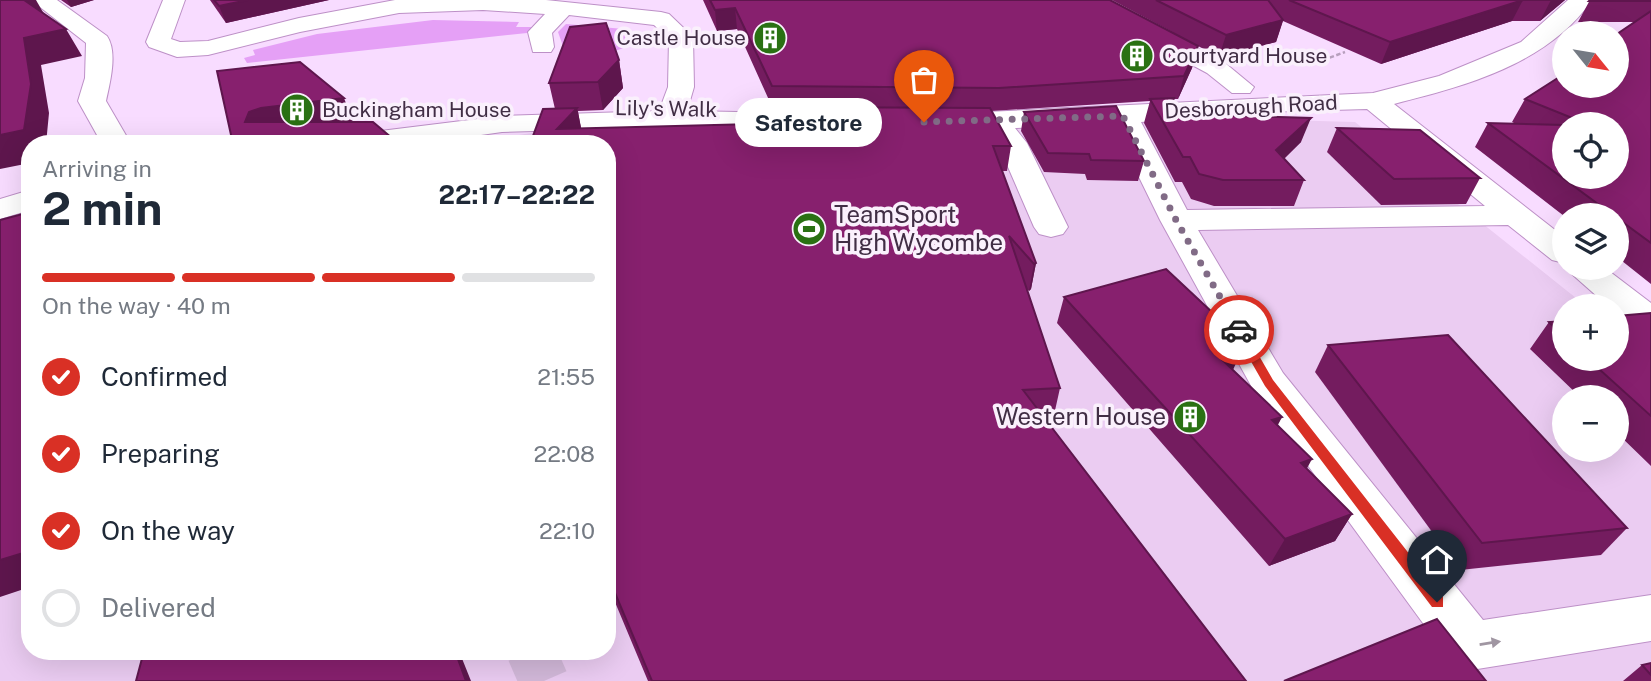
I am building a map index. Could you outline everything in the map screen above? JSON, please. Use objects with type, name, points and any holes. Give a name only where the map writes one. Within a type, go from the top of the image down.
[{"type":"street","points":[[42,0],[98,41],[98,78],[92,101],[112,135]]},
{"type":"street","points":[[174,0],[158,42],[177,50],[208,48],[299,25],[399,6],[484,2],[661,19],[681,37],[681,87],[672,112]]},
{"type":"street","name":"Desborough Road","points":[[917,122],[996,122],[1123,116],[1263,104],[1373,101],[1448,82],[1530,47],[1581,0]]},
{"type":"street","points":[[1081,2],[1216,68],[1241,87]]},
{"type":"street","points":[[542,47],[540,32],[563,8]]},
{"type":"street","points":[[92,101],[135,135]]},
{"type":"street","points":[[1373,101],[1552,244]]},
{"type":"street","name":"Lily's Walk","points":[[389,135],[672,112],[858,122]]},
{"type":"street","points":[[1123,116],[1176,220],[1269,383],[1471,646],[1651,618]]},
{"type":"street","points":[[996,122],[1012,143],[1051,227]]},
{"type":"street","points":[[0,209],[21,203]]},
{"type":"street","points":[[0,214],[21,208]]},
{"type":"street","points":[[1176,220],[1515,215]]},
{"type":"street","points":[[1598,280],[1651,321]]},
{"type":"shaded area","points":[[433,20],[519,22],[516,27],[533,27],[527,33],[247,63],[244,58],[255,55],[253,50],[317,34]]},
{"type":"shaded area","points":[[566,24],[624,29],[635,40],[628,46],[611,52],[565,52],[558,32]]},
{"type":"shaded area","points":[[1282,120],[1355,122],[1571,294],[1552,294],[1552,371],[1629,371],[1629,359],[1651,359],[1651,681],[0,681],[0,237],[21,232],[21,660],[616,660],[616,135],[519,135],[544,131]]},
{"type":"building","points":[[0,0],[24,0],[66,29],[24,38],[31,84],[24,130],[0,135]]},
{"type":"building","points":[[214,0],[248,0],[219,6]]},
{"type":"building","points":[[710,0],[1110,0],[1198,46],[1184,76],[999,88],[772,86],[735,8],[715,10]]},
{"type":"building","points":[[1156,0],[1268,0],[1283,20],[1226,35]]},
{"type":"building","points":[[1289,0],[1523,0],[1390,42]]},
{"type":"building","points":[[1651,0],[1651,1],[1589,1]]},
{"type":"building","points":[[1651,11],[1651,243],[1629,227],[1629,203],[1597,203],[1578,189],[1629,189],[1629,112],[1557,112],[1525,99],[1552,82],[1552,98],[1629,98],[1629,26]]},
{"type":"building","points":[[606,23],[619,60],[598,82],[549,83],[570,27]]},
{"type":"building","points":[[300,62],[344,98],[261,108],[249,112],[245,122],[373,122],[388,135],[231,135],[217,71]]},
{"type":"building","points":[[1174,98],[1167,114],[1311,118],[1276,150],[1304,180],[1223,180],[1199,174],[1190,157],[1183,157],[1150,99]]},
{"type":"building","points":[[1116,106],[1144,161],[1091,160],[1089,154],[1048,153],[1024,112]]},
{"type":"building","points":[[782,107],[990,108],[1011,146],[993,146],[1036,263],[1034,264],[1009,236],[1060,388],[1023,390],[1246,681],[652,681],[616,595],[616,135],[533,135],[543,109],[577,108],[557,129],[789,123]]},
{"type":"building","points":[[1488,123],[1552,125],[1552,170]]},
{"type":"building","points":[[1337,128],[1420,130],[1480,178],[1394,179]]},
{"type":"building","points":[[21,214],[21,554],[0,560],[0,220]]},
{"type":"building","points":[[1166,269],[1245,343],[1213,351],[1282,417],[1272,420],[1312,459],[1301,463],[1352,514],[1285,539],[1064,297]]},
{"type":"building","points":[[1651,313],[1651,416],[1629,396],[1629,385],[1617,385],[1601,371],[1629,371],[1629,315]]},
{"type":"building","points":[[1448,335],[1552,447],[1552,462],[1566,462],[1627,528],[1482,543],[1328,345]]},
{"type":"building","points":[[1437,619],[1486,681],[1284,681]]},
{"type":"building","points":[[142,660],[458,660],[466,681],[136,681]]},
{"type":"building","points":[[1651,663],[1651,675],[1642,665]]},
{"type":"tunnel","points":[[535,660],[544,681]]},
{"type":"way so far","points":[[924,122],[996,122],[1123,116],[1176,220],[1239,330]]},
{"type":"place","name":"Castle House","points":[[770,38]]},
{"type":"place","name":"Courtyard House","points":[[1137,56]]},
{"type":"place","name":"Buckingham House","points":[[297,110]]},
{"type":"place","name":"Safestore","points":[[924,122]]},
{"type":"place","name":"TeamSport High Wycombe","points":[[809,229]]},
{"type":"place","name":"Western House","points":[[1190,417]]},
{"type":"route","points":[[1239,330],[1269,383],[1437,602]]}]
